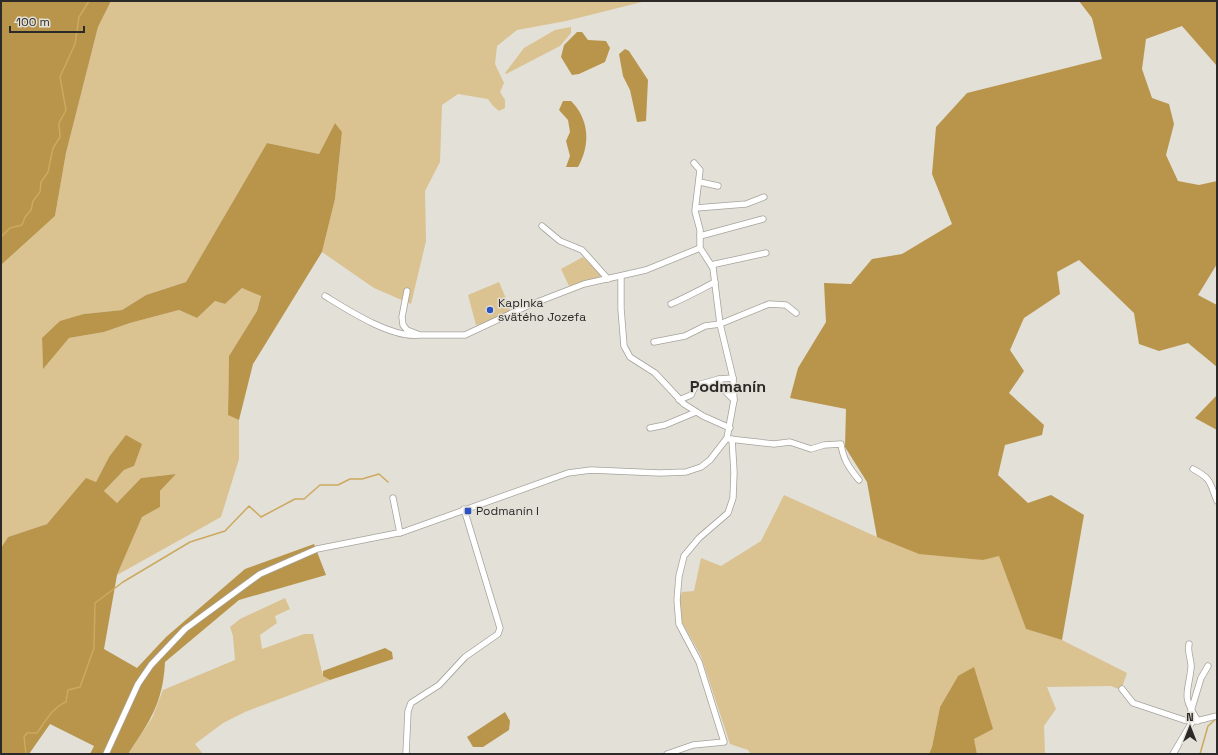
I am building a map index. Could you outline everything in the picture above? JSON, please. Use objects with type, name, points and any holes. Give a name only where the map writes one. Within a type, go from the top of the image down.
[{"type":"street","points":[[667,754],[693,745],[724,742],[699,662],[679,624],[677,600],[679,576],[684,556],[699,538],[728,513],[733,498],[734,472],[729,439],[734,400],[733,378],[720,324],[715,282],[711,265],[700,248],[696,208],[696,192],[700,182],[699,167],[694,163]]},
{"type":"street","points":[[700,182],[718,186]]},
{"type":"street","points":[[696,208],[746,204],[764,197]]},
{"type":"street","points":[[700,236],[763,220]]},
{"type":"street","points":[[542,226],[560,241],[582,250],[608,278]]},
{"type":"street","points":[[325,296],[364,319],[391,330],[412,336],[465,335],[527,306],[584,284],[646,270],[700,248]]},
{"type":"street","points":[[711,265],[766,253]]},
{"type":"street","points":[[621,276],[621,309],[624,346],[630,357],[655,373],[679,400],[696,412],[730,428]]},
{"type":"street","points":[[671,304],[692,295],[696,290],[715,282]]},
{"type":"street","points":[[408,291],[402,317],[403,325],[407,330],[420,335]]},
{"type":"street","points":[[654,342],[685,336],[705,326],[720,324],[769,304],[786,305],[796,313]]},
{"type":"street","points":[[679,400],[692,395],[695,387],[701,384],[719,379],[733,378]]},
{"type":"street","points":[[719,379],[722,388],[734,400]]},
{"type":"street","points":[[650,428],[696,412]]},
{"type":"street","points":[[729,439],[774,444],[790,442],[811,449],[824,445],[841,444],[843,456],[849,468],[859,480]]},
{"type":"street","points":[[106,754],[138,684],[151,665],[185,629],[260,574],[317,549],[400,532],[535,483],[576,471],[598,470],[669,474],[695,469],[705,464],[715,456],[729,439]]},
{"type":"street","points":[[1193,469],[1205,476],[1212,485],[1217,501]]},
{"type":"street","points":[[393,498],[400,532]]},
{"type":"street","points":[[406,754],[408,711],[411,703],[439,685],[465,656],[498,634],[500,628],[464,509]]},
{"type":"street","points":[[1189,644],[1188,651],[1191,666],[1186,695],[1195,721]]},
{"type":"street","points":[[1191,711],[1201,678],[1208,666]]},
{"type":"street","points":[[1122,689],[1133,703],[1195,721],[1206,720],[1216,716]]},
{"type":"street","points":[[1173,754],[1195,721]]},
{"type":"shaded area","points":[[1,1],[111,1],[98,27],[66,153],[55,216],[1,265]]},
{"type":"shaded area","points":[[111,1],[646,1],[566,21],[517,30],[497,46],[495,64],[504,83],[500,92],[505,100],[505,108],[499,111],[488,99],[458,94],[442,105],[440,162],[425,191],[426,241],[411,304],[374,288],[322,252],[335,199],[342,132],[335,123],[319,154],[267,143],[186,282],[146,295],[122,310],[84,314],[42,338],[43,368],[69,338],[104,332],[130,323],[179,310],[197,318],[215,301],[225,304],[242,288],[261,295],[257,311],[229,356],[228,414],[239,420],[239,459],[221,517],[117,575],[142,517],[160,507],[160,491],[176,474],[141,478],[117,503],[104,491],[124,470],[134,466],[109,457],[96,482],[86,479],[47,524],[8,537],[1,548],[1,265],[55,216],[66,153],[98,27]]},
{"type":"shaded area","points":[[1079,1],[1217,1],[1217,66],[1182,26],[1146,39],[1142,69],[1152,98],[1169,104],[1174,124],[1166,155],[1178,181],[1199,185],[1217,181],[1217,264],[1198,295],[1217,305],[1217,367],[1188,343],[1159,351],[1139,344],[1134,313],[1079,260],[1057,272],[1060,294],[1024,318],[1010,350],[1024,371],[1009,393],[1044,425],[1042,435],[1005,445],[998,475],[1028,503],[1051,495],[1084,515],[1062,640],[1026,629],[999,556],[983,560],[919,554],[877,537],[867,482],[845,447],[846,409],[790,398],[798,368],[826,322],[824,283],[851,284],[872,259],[902,254],[952,224],[932,174],[936,127],[967,93],[1102,59],[1092,18]]},
{"type":"shaded area","points":[[571,27],[571,33],[560,46],[506,74],[505,73],[524,48],[555,30]]},
{"type":"shaded area","points":[[577,32],[582,32],[588,40],[606,41],[610,48],[605,62],[579,74],[572,75],[561,57],[564,45]]},
{"type":"shaded area","points":[[625,49],[629,51],[648,80],[646,121],[637,122],[630,90],[623,76],[619,54]]},
{"type":"shaded area","points":[[563,101],[571,101],[582,116],[585,124],[585,150],[578,167],[566,167],[570,156],[566,141],[570,132],[568,120],[559,110]]},
{"type":"shaded area","points":[[335,123],[342,132],[335,199],[322,252],[253,364],[239,420],[228,415],[229,356],[257,311],[261,296],[242,288],[225,304],[215,301],[197,318],[179,310],[130,323],[104,332],[69,338],[43,369],[42,338],[60,321],[84,314],[122,310],[146,295],[186,282],[267,143],[319,154]]},
{"type":"shaded area","points":[[583,257],[600,273],[601,277],[569,286],[561,269]]},
{"type":"shaded area","points":[[499,282],[510,308],[509,312],[476,325],[468,295]]},
{"type":"shaded area","points":[[1217,395],[1217,430],[1195,418]]},
{"type":"shaded area","points":[[126,435],[142,444],[134,466],[124,470],[104,491],[117,503],[141,478],[176,474],[160,491],[160,507],[142,517],[117,575],[104,649],[137,668],[166,637],[245,569],[314,544],[326,575],[239,600],[165,662],[164,676],[154,711],[128,754],[90,754],[94,746],[50,724],[29,754],[1,754],[1,548],[8,537],[47,524],[86,478],[96,482],[109,457]]},
{"type":"shaded area","points":[[784,495],[877,537],[983,560],[999,555],[1026,629],[1062,640],[1127,673],[1121,690],[1111,686],[1047,687],[1056,709],[1044,726],[1045,754],[977,754],[958,676],[940,707],[932,747],[929,754],[751,754],[748,750],[730,744],[701,656],[682,622],[679,603],[682,592],[694,591],[701,558],[721,566],[761,541]]},
{"type":"shaded area","points":[[285,598],[290,609],[275,616],[277,623],[260,635],[262,649],[304,634],[313,634],[323,676],[330,680],[245,712],[223,723],[195,744],[203,754],[128,754],[152,718],[163,690],[235,660],[233,636],[230,627],[240,619]]},
{"type":"shaded area","points":[[385,648],[392,652],[393,659],[330,680],[323,676],[323,671]]},
{"type":"shaded area","points":[[974,667],[993,729],[974,739],[977,754],[929,754],[932,747],[940,707],[958,676]]},
{"type":"shaded area","points":[[505,712],[510,721],[509,730],[483,747],[473,747],[467,737]]},
{"type":"waterway","points":[[1,237],[10,228],[22,225],[25,217],[31,210],[33,201],[40,192],[41,182],[48,172],[53,148],[60,137],[59,123],[66,110],[60,77],[75,44],[79,17],[89,1]]},
{"type":"waterway","points":[[26,754],[24,737],[27,733],[37,733],[53,711],[61,704],[66,702],[68,690],[80,687],[94,648],[95,603],[123,582],[190,542],[225,531],[249,506],[261,517],[295,499],[304,499],[320,485],[338,485],[350,479],[362,479],[379,474],[388,482]]},
{"type":"waterway","points":[[1200,754],[1208,726],[1217,718]]},
{"type":"place","name":"Kaplnka svätého Jozefa","points":[[490,310]]},
{"type":"place","name":"Podmanín I","points":[[468,511]]},
{"type":"district","name":"Podmanín","points":[[728,386]]}]
